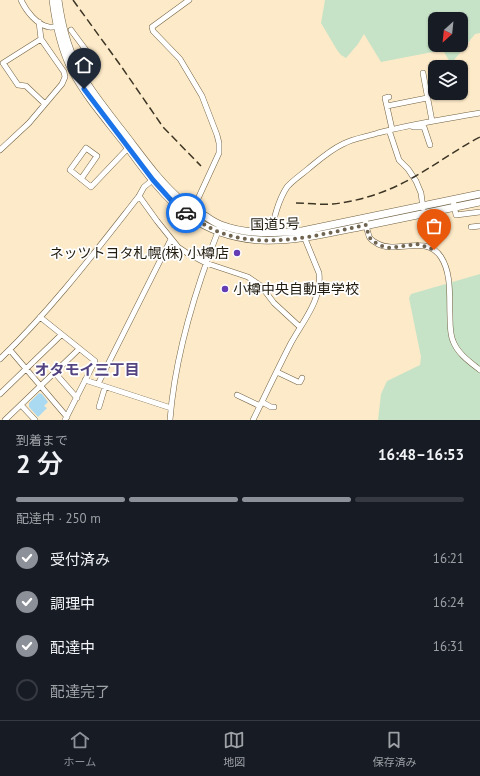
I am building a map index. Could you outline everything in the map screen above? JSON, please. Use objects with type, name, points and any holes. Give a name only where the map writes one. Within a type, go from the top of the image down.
[{"type":"highway","name":"国道5号","points":[[53,0],[66,56],[91,99],[130,146],[170,199],[191,213],[234,236],[252,240],[271,241],[424,210],[454,203],[480,194]]},
{"type":"highway","name":"国道5号","points":[[58,0],[59,26]]},
{"type":"highway","name":"国道5号","points":[[454,203],[480,202]]},
{"type":"highway","name":"国道5号","points":[[219,228],[272,233],[303,234]]},
{"type":"street","points":[[21,0],[29,14],[39,22],[50,27],[59,26]]},
{"type":"street","points":[[189,0],[152,27],[153,31],[180,59],[193,79],[202,96],[218,139],[219,153],[191,213]]},
{"type":"street","points":[[0,150],[29,123],[62,84],[65,77],[64,72],[41,39],[39,22]]},
{"type":"street","points":[[71,30],[97,65],[80,78]]},
{"type":"street","points":[[41,39],[3,63],[18,85],[26,86],[45,104]]},
{"type":"street","points":[[423,72],[432,121]]},
{"type":"street","points":[[388,97],[385,98],[390,129],[399,160],[408,169],[416,181],[421,192],[424,210]]},
{"type":"street","points":[[387,106],[427,98]]},
{"type":"street","points":[[272,233],[280,202],[287,187],[325,155],[341,144],[390,129],[480,113]]},
{"type":"street","points":[[411,125],[413,127],[424,127],[430,144]]},
{"type":"street","points":[[81,179],[97,156],[86,148],[70,170],[81,179],[91,187],[130,146]]},
{"type":"street","points":[[0,360],[76,276],[139,196],[144,187],[155,178]]},
{"type":"street","points":[[139,196],[178,247],[206,263],[248,277],[261,286],[274,303],[300,327]]},
{"type":"street","points":[[454,203],[456,216],[480,212]]},
{"type":"street","points":[[366,222],[369,237],[374,242],[382,246],[390,248],[417,244],[434,250],[440,255],[447,270],[449,283],[450,326],[453,341],[457,349],[466,359],[480,370]]},
{"type":"street","points":[[471,227],[480,226]]},
{"type":"street","points":[[170,420],[183,339],[206,263],[219,228]]},
{"type":"street","points":[[253,420],[300,327],[313,306],[320,280],[319,273],[303,234]]},
{"type":"street","points":[[98,384],[171,239]]},
{"type":"street","points":[[10,350],[66,418],[95,362],[40,317]]},
{"type":"street","points":[[0,394],[61,335]]},
{"type":"street","points":[[5,420],[79,349]]},
{"type":"street","points":[[277,372],[298,382],[300,382],[302,378]]},
{"type":"street","points":[[55,373],[76,398]]},
{"type":"street","points":[[85,380],[171,408]]},
{"type":"street","points":[[99,407],[105,386]]},
{"type":"street","points":[[237,395],[274,407]]},
{"type":"street","points":[[21,405],[35,420]]},
{"type":"green space","points":[[325,0],[480,0],[480,33],[475,34],[468,43],[468,12],[428,12],[428,52],[433,52],[381,62],[364,34],[346,58],[337,50],[321,23]]},
{"type":"green space","points":[[444,52],[461,52],[454,60],[449,60]]},
{"type":"green space","points":[[480,274],[480,420],[378,420],[381,394],[387,381],[420,365],[421,357],[409,298],[411,294]]},
{"type":"water","points":[[39,393],[42,394],[48,402],[44,406],[47,408],[38,417],[29,407],[29,403]]},
{"type":"railway","points":[[73,0],[163,127],[201,166]]},
{"type":"railway","points":[[296,203],[344,203],[375,195],[414,177],[480,137]]},
{"type":"way so far","points":[[186,213],[218,232],[252,240],[271,241],[304,237],[366,225],[369,237],[374,242],[382,246],[390,248],[417,244],[434,250]]},
{"type":"place","name":"ネッツトヨタ札幌(株) 小樽店","points":[[237,253]]},
{"type":"place","name":"小樽中央自動車学校","points":[[225,289]]},
{"type":"district","name":"オタモイ三丁目","points":[[87,370]]},
{"type":"route","points":[[84,89],[153,180],[179,208],[186,213]]}]
